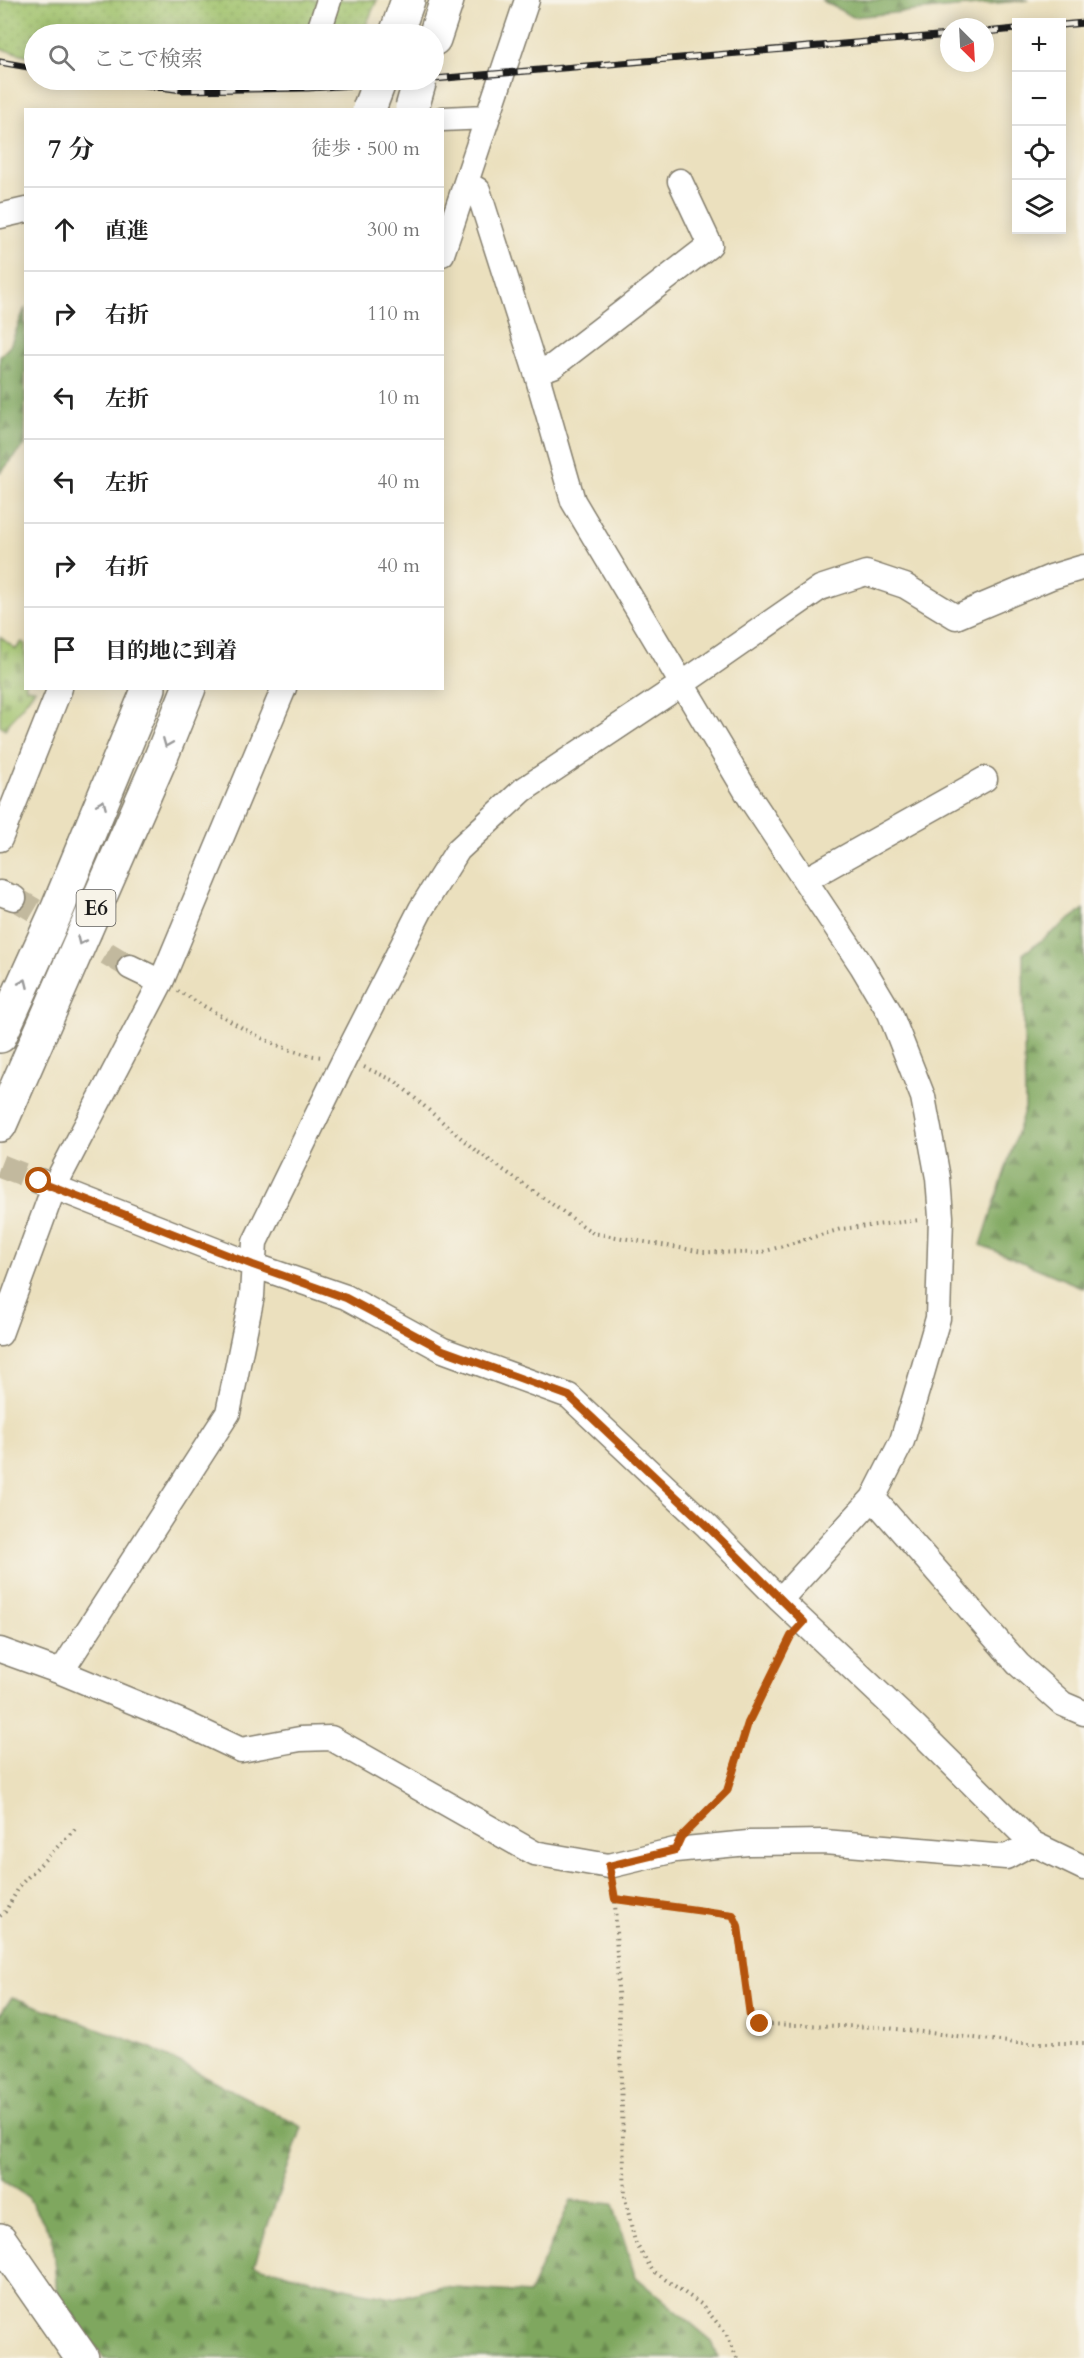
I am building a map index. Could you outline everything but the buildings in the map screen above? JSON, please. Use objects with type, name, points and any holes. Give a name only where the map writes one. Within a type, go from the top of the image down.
[{"type":"main road","points":[[400,24],[408,0]]},
{"type":"main road","points":[[439,24],[447,0]]},
{"type":"main road","name":"E6","points":[[0,1036],[58,908],[148,690]]},
{"type":"main road","name":"E6","points":[[0,1125],[136,816],[188,690]]},
{"type":"main road","points":[[0,2240],[82,2358]]},
{"type":"street","points":[[321,24],[329,0]]},
{"type":"street","points":[[444,248],[525,1]]},
{"type":"street","points":[[444,119],[487,117]]},
{"type":"street","points":[[536,372],[553,366],[710,245],[680,182]]},
{"type":"street","points":[[466,183],[478,190],[536,372],[573,501],[752,801],[890,1012],[923,1097],[938,1178],[941,1217],[938,1318],[902,1441],[873,1498],[780,1600]]},
{"type":"street","points":[[0,216],[24,210]]},
{"type":"street","points":[[61,1672],[228,1413],[252,1296],[255,1242],[421,909],[458,850],[522,790],[682,684],[820,588],[866,573],[904,586],[956,617],[1051,577],[1084,567]]},
{"type":"street","points":[[0,839],[59,690]]},
{"type":"street","points":[[0,1334],[46,1184],[161,982],[283,690]]},
{"type":"street","points":[[805,880],[985,779]]},
{"type":"street","points":[[130,967],[161,982]]},
{"type":"street","points":[[46,1184],[253,1265],[346,1298],[443,1350],[569,1396],[707,1526],[780,1600],[916,1728],[1032,1843],[1084,1868]]},
{"type":"street","points":[[873,1498],[1018,1664],[1063,1704],[1084,1713]]},
{"type":"street","points":[[0,1650],[61,1672],[182,1722],[241,1750],[300,1738],[331,1738],[534,1853],[609,1866],[675,1850],[748,1843],[824,1842],[1006,1857],[1032,1843]]},
{"type":"path","points":[[161,982],[277,1045],[312,1056],[345,1058],[395,1081],[475,1150],[593,1233],[704,1252],[759,1253],[841,1229],[941,1217]]},
{"type":"path","points":[[675,1850],[681,1837],[727,1791],[748,1723],[791,1636],[804,1622]]},
{"type":"path","points":[[0,1916],[5,1912],[21,1884],[75,1829]]},
{"type":"path","points":[[609,1866],[615,1899],[625,2198],[635,2242],[653,2271],[701,2304],[726,2333],[737,2358]]},
{"type":"path","points":[[615,1899],[733,1915],[738,1926],[750,2016],[760,2024],[879,2027],[1017,2043],[1084,2043]]},
{"type":"green space","points":[[0,0],[377,0],[366,24],[24,24],[24,55],[0,49]]},
{"type":"green space","points":[[821,0],[1028,0],[853,17]]},
{"type":"green space","points":[[24,311],[24,446],[0,473],[0,356],[10,346]]},
{"type":"green space","points":[[0,637],[16,649],[22,642],[24,643],[24,690],[34,690],[5,729],[0,725]]},
{"type":"green space","points":[[1084,909],[1084,1288],[981,1245],[1025,1108],[1023,954]]},
{"type":"green space","points":[[12,1997],[151,2048],[302,2127],[254,2265],[358,2291],[398,2298],[439,2287],[529,2293],[571,2200],[613,2204],[635,2276],[712,2341],[718,2358],[104,2358],[57,2294],[52,2236],[28,2197],[0,2179],[0,2015]]},
{"type":"tunnel","points":[[14,898],[130,967]]},
{"type":"tunnel","points":[[0,1166],[39,1181]]},
{"type":"railway","points":[[1066,25],[1084,23]]},
{"type":"railway","points":[[994,31],[1012,29]]},
{"type":"railway","points":[[444,78],[940,36]]},
{"type":"railway","points":[[0,62],[24,66]]},
{"type":"route","points":[[39,1181],[253,1265],[346,1298],[443,1350],[569,1396],[707,1526],[804,1622],[791,1636],[748,1723],[727,1791],[681,1837],[675,1850],[609,1866],[615,1899],[733,1915],[738,1926],[750,2016],[760,2024]]}]
